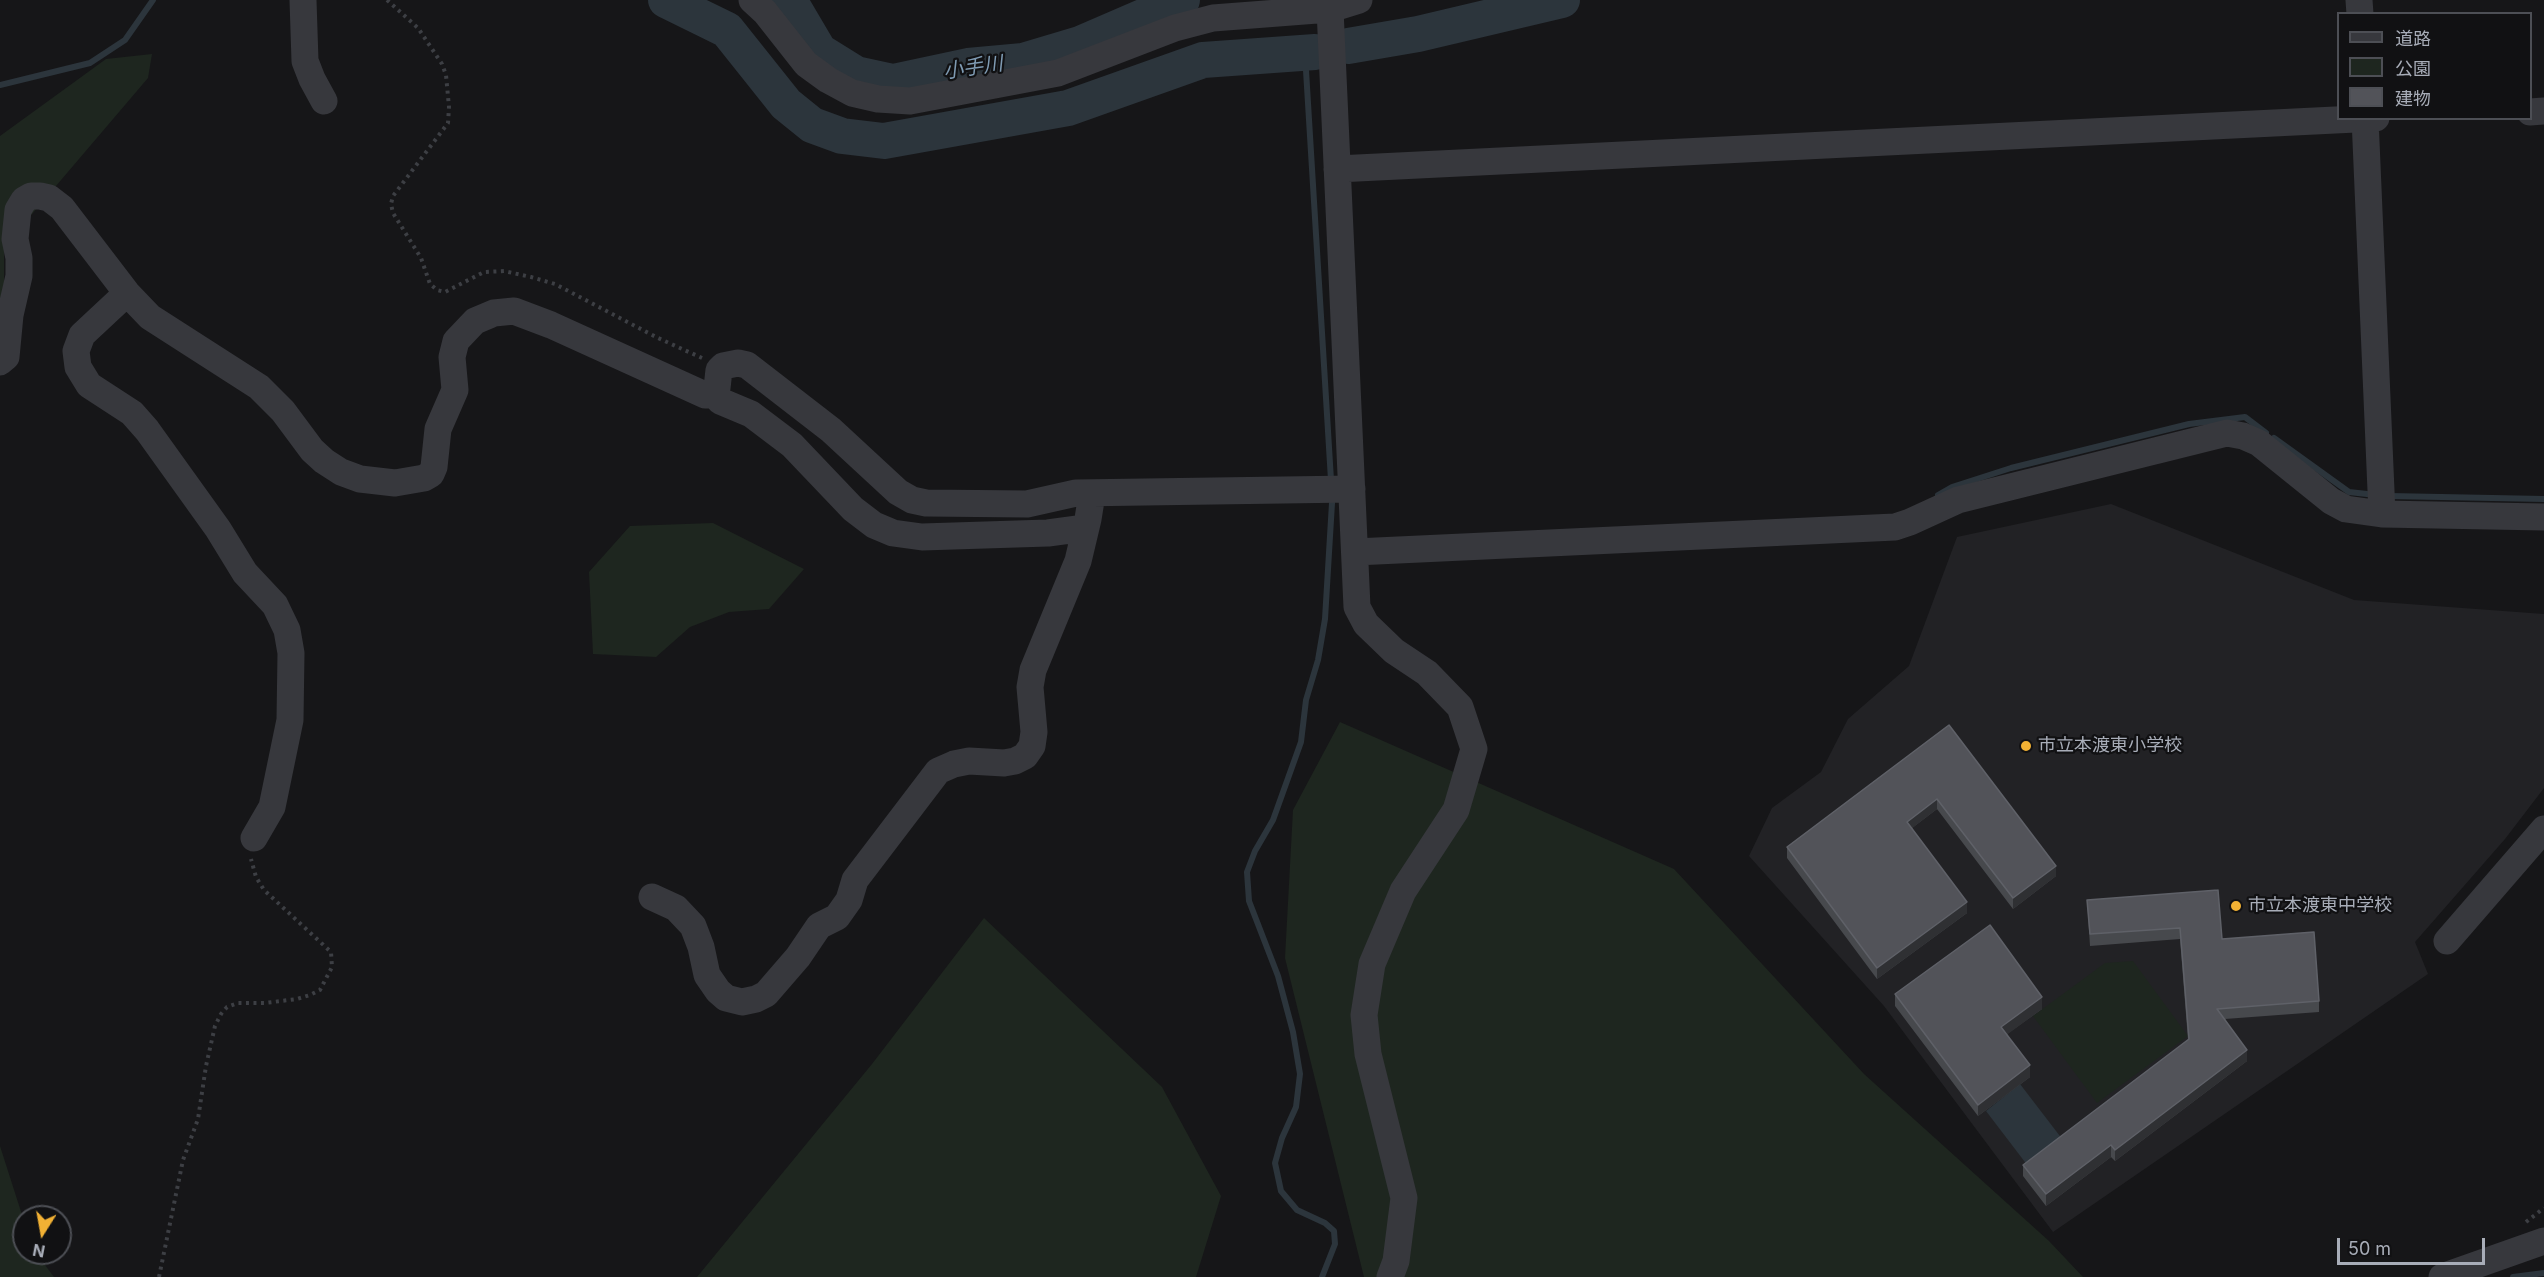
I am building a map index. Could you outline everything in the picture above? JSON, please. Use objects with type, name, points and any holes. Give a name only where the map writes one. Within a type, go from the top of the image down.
[{"type":"street","points":[[303,0],[305,61],[324,101]]},
{"type":"street","points":[[752,0],[765,12],[806,64],[828,80],[852,93],[878,99],[910,101],[1058,73],[1175,28],[1213,18],[1330,9],[1359,0]]},
{"type":"street","points":[[1330,9],[1357,607],[1366,624],[1394,651],[1427,673],[1460,707],[1474,749],[1456,810],[1403,891],[1372,964],[1364,1015],[1368,1054],[1404,1198],[1396,1261],[1390,1277]]},
{"type":"street","points":[[1337,170],[2345,120]]},
{"type":"street","points":[[2365,120],[2382,503]]},
{"type":"street","points":[[0,363],[6,357],[10,315],[19,276],[19,258],[15,239],[17,218],[24,200],[31,196],[49,198],[62,208],[127,294],[150,316],[173,333],[259,387],[283,411],[312,450],[324,461],[341,472],[380,482],[395,483],[424,478],[431,474],[434,467],[438,429],[455,390],[452,357],[456,341],[474,321],[494,313],[514,311],[551,325],[705,395],[714,393],[717,388],[719,370],[723,366],[738,363],[747,365],[831,430],[898,492],[912,500],[926,503],[1027,504],[1076,493],[1352,489]]},
{"type":"street","points":[[127,294],[82,335],[76,351],[78,367],[89,385],[132,413],[147,430],[218,529],[245,573],[275,605],[287,630],[291,653],[290,720],[272,807],[254,838]]},
{"type":"street","points":[[714,393],[720,401],[751,414],[792,445],[853,509],[874,525],[893,533],[922,537],[1048,533],[1085,528]]},
{"type":"street","points":[[1355,552],[1894,527],[1958,500],[2227,433],[2243,436],[2259,443],[2331,501],[2346,509],[2382,503],[2544,517]]},
{"type":"street","points":[[652,897],[676,908],[693,926],[708,975],[718,991],[726,998],[742,1002],[766,994],[798,957],[819,926],[837,917],[849,900],[855,880],[938,771],[969,761],[1004,763],[1015,761],[1025,756],[1032,746],[1034,732],[1030,687],[1033,670],[1078,561],[1092,494]]},
{"type":"street","points":[[2447,941],[2544,829]]},
{"type":"street","points":[[2442,1277],[2544,1241]]},
{"type":"path","points":[[387,0],[418,28],[442,64],[446,75],[448,123],[393,196],[391,204],[393,213],[422,258],[430,284],[437,290],[445,292],[484,272],[504,271],[531,277],[555,284],[658,338],[723,366]]},
{"type":"path","points":[[159,1277],[183,1160],[198,1119],[206,1066],[215,1026],[221,1014],[227,1007],[238,1003],[265,1003],[310,995],[320,990],[332,967],[331,952],[264,890],[251,861],[249,849],[254,838]]},
{"type":"shaded area","points":[[2111,504],[2354,600],[2544,614],[2544,788],[2505,839],[2415,942],[2428,974],[2053,1232],[1884,1006],[1749,856],[1772,808],[1821,772],[1848,719],[1909,666],[1957,537]]},
{"type":"shaded area","points":[[2020,1084],[2066,1144],[2031,1170],[1986,1111]]},
{"type":"green space","points":[[152,54],[148,78],[4,247],[4,299],[0,304],[0,136],[106,59]]},
{"type":"green space","points":[[713,523],[804,569],[769,609],[729,612],[690,627],[656,657],[593,654],[589,572],[630,526]]},
{"type":"green space","points":[[1340,722],[1674,869],[1864,1074],[2049,1241],[2083,1277],[1364,1277],[1285,958],[1293,810]]},
{"type":"green space","points":[[984,918],[1162,1087],[1221,1196],[1196,1277],[697,1277],[872,1064]]},
{"type":"green space","points":[[2133,961],[2188,1036],[2097,1103],[2033,1016],[2105,963]]},
{"type":"green space","points":[[0,1146],[19,1205],[12,1205],[12,1265],[45,1265],[54,1277],[0,1277]]},
{"type":"building","points":[[1949,725],[2056,866],[2013,898],[1937,799],[1907,822],[1967,902],[1877,968],[1787,847]]},
{"type":"building","points":[[2218,890],[2222,939],[2314,932],[2319,1001],[2217,1009],[2247,1050],[2115,1150],[2111,1145],[2046,1194],[2023,1165],[2189,1039],[2180,928],[2090,934],[2087,900]]},
{"type":"building","points":[[1990,925],[2042,997],[2001,1027],[2030,1065],[1978,1105],[1895,994]]},
{"type":"waterway","points":[[0,85],[90,63],[125,40],[153,0]]},
{"type":"waterway","points":[[666,0],[727,30],[786,104],[812,125],[842,136],[884,141],[1068,108],[1203,60],[1315,52]]},
{"type":"waterway","name":"小手川","points":[[789,0],[819,51],[856,74],[893,82],[968,66],[1023,61],[1080,44],[1182,0]]},
{"type":"waterway","points":[[1348,46],[1418,34],[1562,0]]},
{"type":"waterway","points":[[1305,54],[1331,480]]},
{"type":"waterway","points":[[1938,495],[1952,487],[2011,468],[2189,424],[2245,417],[2266,433]]},
{"type":"waterway","points":[[2274,438],[2349,492],[2376,495]]},
{"type":"waterway","points":[[2389,496],[2544,499]]},
{"type":"waterway","points":[[1322,1277],[1335,1244],[1334,1231],[1325,1223],[1297,1210],[1281,1191],[1275,1163],[1282,1138],[1296,1107],[1300,1074],[1293,1032],[1278,976],[1249,901],[1247,872],[1255,851],[1273,820],[1301,742],[1306,700],[1318,660],[1325,619],[1332,503]]},
{"type":"waterway","points":[[2513,1277],[2544,1273]]},
{"type":"place","name":"市立本渡東小学校","points":[[2026,746]]},
{"type":"place","name":"市立本渡東中学校","points":[[2236,906]]}]
